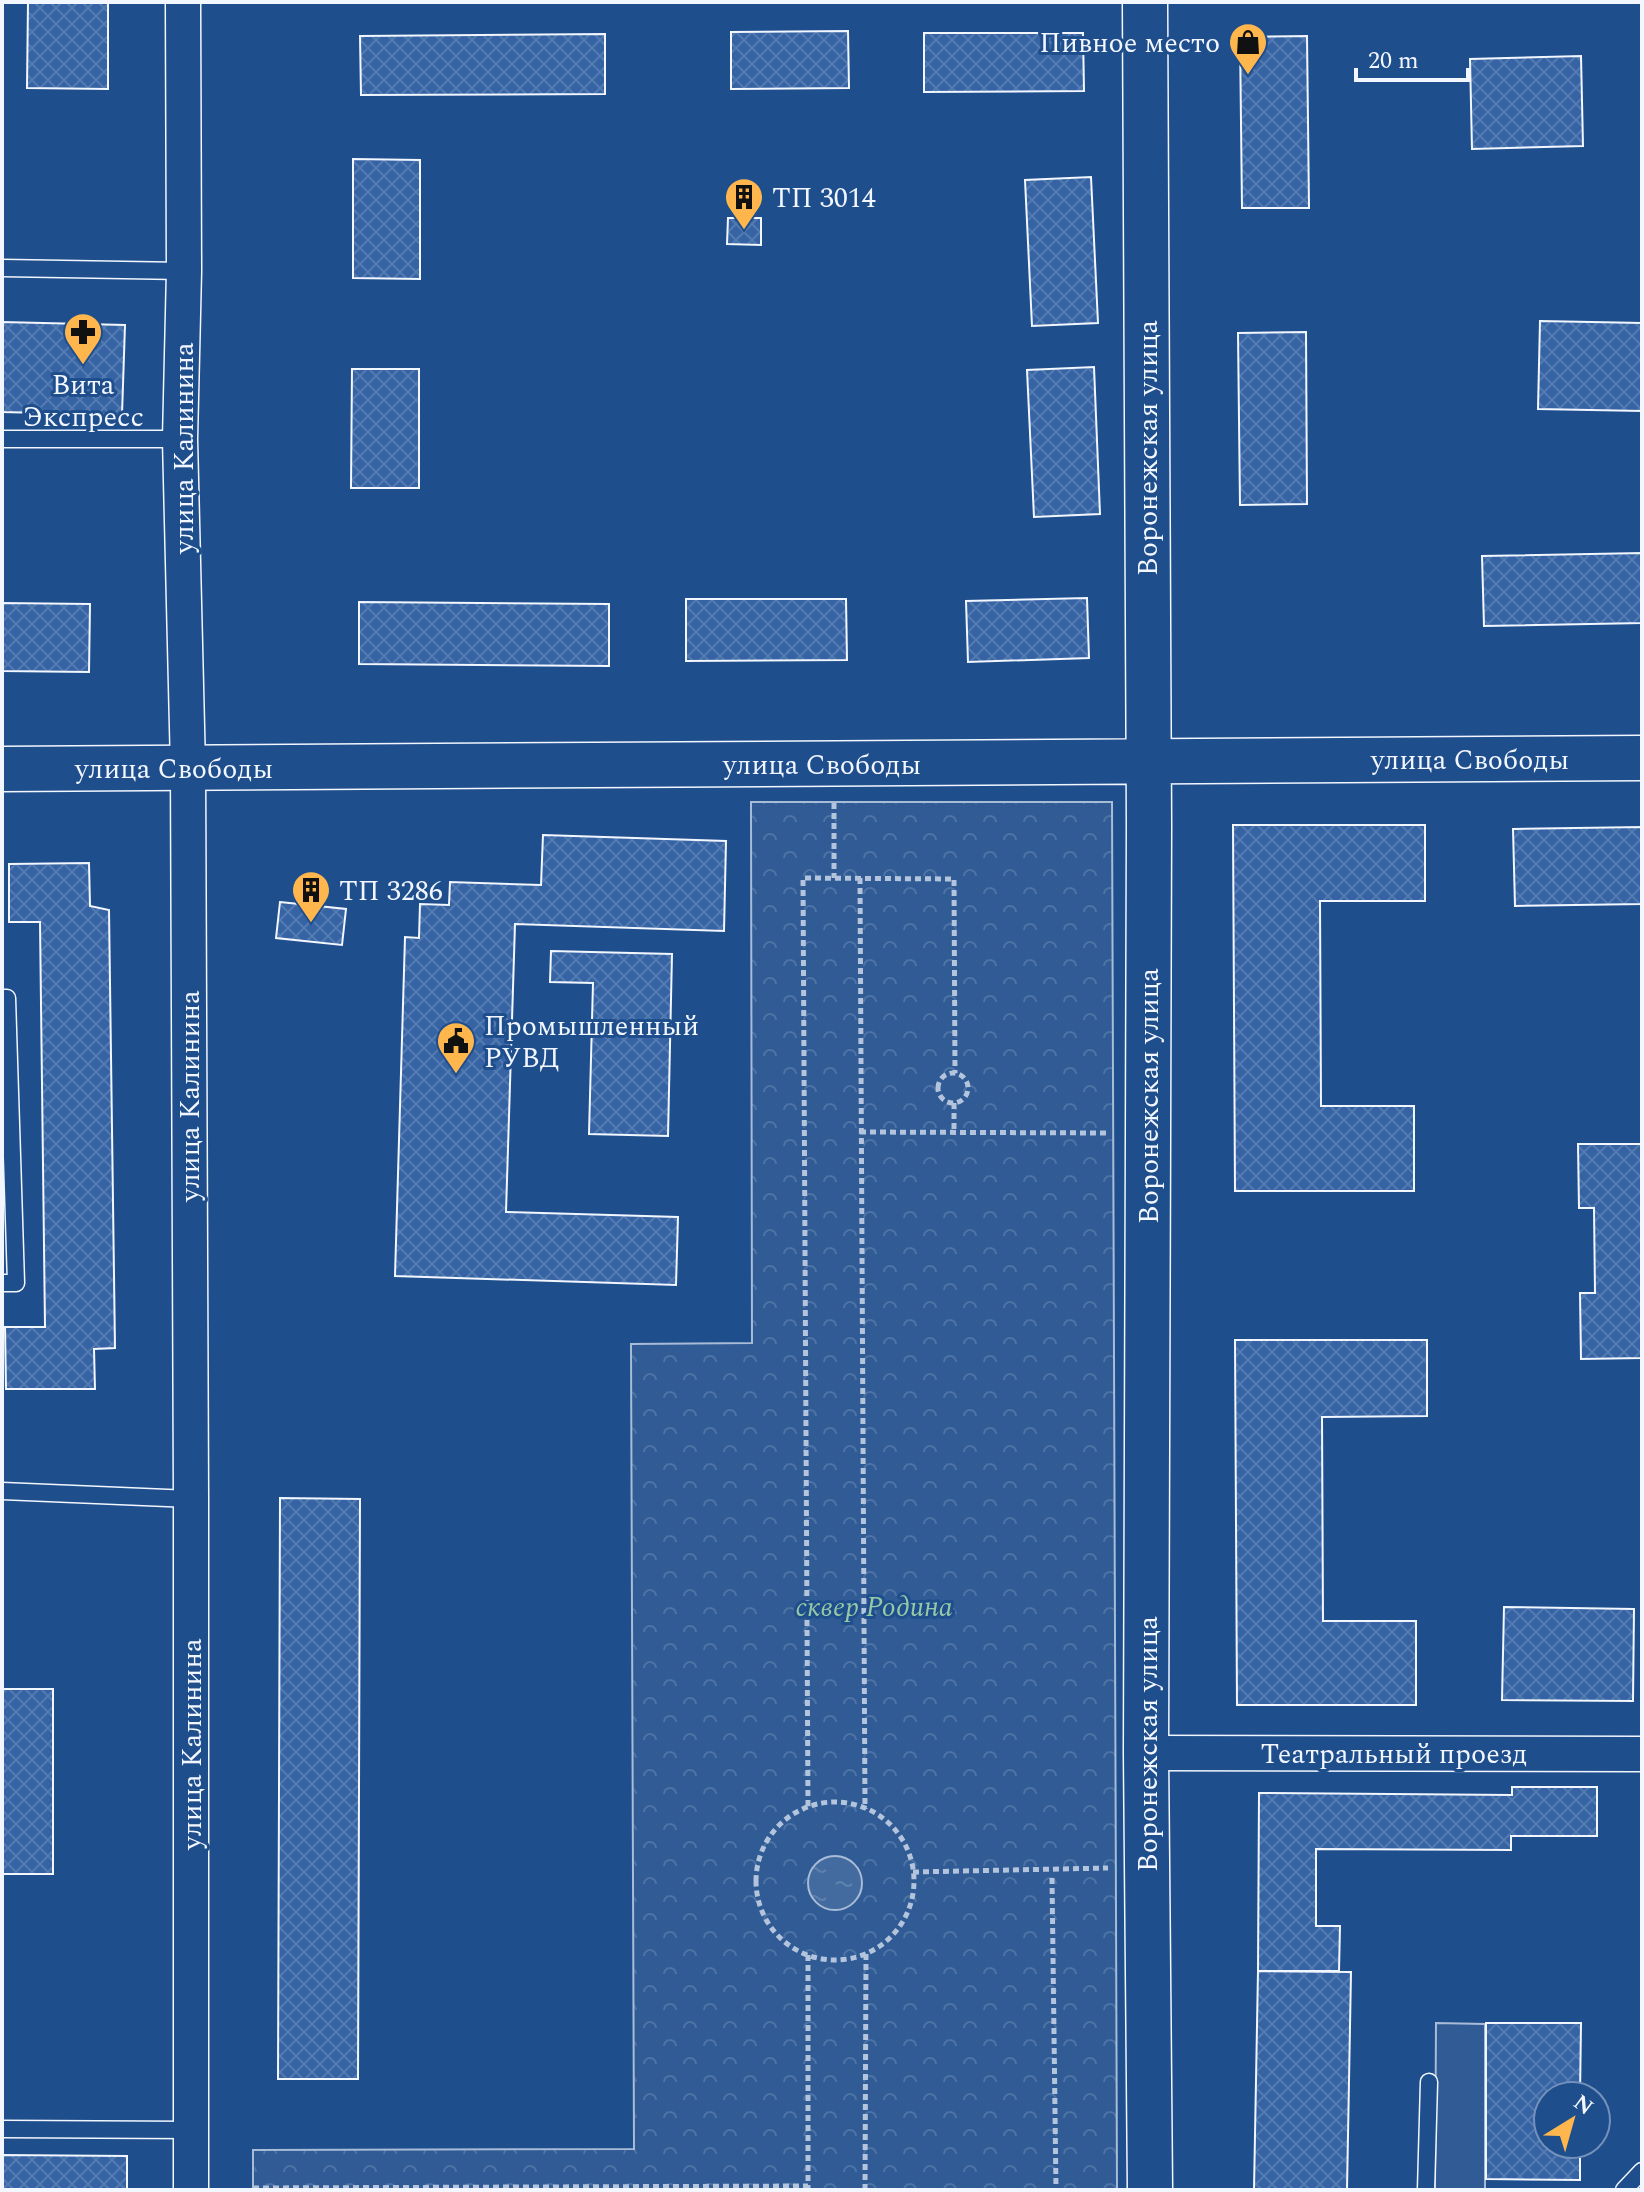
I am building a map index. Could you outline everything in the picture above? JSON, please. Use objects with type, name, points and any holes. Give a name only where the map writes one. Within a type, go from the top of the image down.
[{"type":"street","name":"улица Калинина","points":[[183,2],[184,271],[180,439],[188,768],[191,2190]]},
{"type":"street","name":"Воронежская улица","points":[[1145,2],[1148,762],[1146,1753],[1150,2190]]},
{"type":"street","name":"улица Свободы","points":[[2,769],[1642,758]]},
{"type":"street","name":"Театральный проезд","points":[[1146,1753],[1642,1754]]},
{"type":"lane","points":[[2,268],[184,271]]},
{"type":"lane","points":[[2,439],[180,439]]},
{"type":"lane","points":[[2,998],[7,998],[16,1283],[2,1283]]},
{"type":"lane","points":[[2,1491],[191,1499]]},
{"type":"lane","points":[[1426,2190],[1429,2082]]},
{"type":"lane","points":[[2,2129],[192,2130]]},
{"type":"lane","points":[[1624,2190],[1642,2171]]},
{"type":"path","points":[[834,800],[834,878]]},
{"type":"path","points":[[808,1806],[803,878],[954,879],[955,1073]]},
{"type":"path","points":[[860,878],[865,1809]]},
{"type":"path","points":[[955,1073],[966,1079],[968,1089],[964,1099],[954,1103],[939,1095],[938,1086],[942,1077],[955,1073]]},
{"type":"path","points":[[954,1103],[954,1133]]},
{"type":"path","points":[[860,1132],[1119,1133]]},
{"type":"path","points":[[830,1801],[865,1809],[883,1817],[901,1837],[912,1863],[914,1890],[906,1917],[889,1939],[866,1954],[845,1960],[820,1959],[796,1951],[777,1935],[763,1915],[756,1890],[757,1866],[765,1842],[780,1822],[808,1806],[830,1801]]},
{"type":"path","points":[[913,1872],[1116,1868]]},
{"type":"path","points":[[1052,1878],[1056,2190]]},
{"type":"path","points":[[865,2190],[866,1954]]},
{"type":"path","points":[[253,2188],[808,2188],[808,1955]]},
{"type":"green space","name":"сквер Родина","points":[[751,802],[1112,802],[1117,2190],[253,2190],[253,2150],[634,2149],[631,1344],[752,1343]]},
{"type":"shaded area","points":[[1436,2023],[1485,2024],[1485,2190],[1435,2190]]},
{"type":"water","points":[[835,1856],[854,1864],[862,1883],[854,1902],[835,1910],[816,1902],[808,1883],[816,1864]]},
{"type":"building","points":[[28,2],[108,2],[108,89],[27,88]]},
{"type":"building","points":[[848,31],[849,88],[731,89],[731,32]]},
{"type":"building","points":[[924,33],[1083,33],[1084,91],[924,92]]},
{"type":"building","points":[[605,34],[605,94],[361,95],[360,36]]},
{"type":"building","points":[[1307,36],[1309,208],[1242,208],[1240,37]]},
{"type":"building","points":[[1581,56],[1583,146],[1472,149],[1470,59]]},
{"type":"building","points":[[353,159],[420,160],[420,279],[353,278]]},
{"type":"building","points":[[1091,177],[1098,323],[1032,326],[1025,180]]},
{"type":"building","name":"ТП 3014","points":[[728,218],[761,218],[761,245],[727,244]]},
{"type":"building","points":[[1540,321],[1642,323],[1642,411],[1538,409]]},
{"type":"building","points":[[2,322],[125,325],[122,415],[2,412]]},
{"type":"building","points":[[1306,332],[1307,504],[1240,505],[1238,333]]},
{"type":"building","points":[[1094,367],[1100,514],[1034,517],[1027,370]]},
{"type":"building","points":[[352,369],[419,369],[419,488],[351,488]]},
{"type":"building","points":[[1642,553],[1642,623],[1484,626],[1482,556]]},
{"type":"building","points":[[1087,598],[1089,658],[968,662],[966,601]]},
{"type":"building","points":[[686,599],[846,599],[847,660],[686,661]]},
{"type":"building","points":[[359,602],[609,604],[609,666],[359,664]]},
{"type":"building","points":[[2,603],[90,604],[89,672],[2,671]]},
{"type":"building","points":[[1233,825],[1425,825],[1425,901],[1320,901],[1321,1106],[1414,1106],[1414,1191],[1235,1191]]},
{"type":"building","points":[[1642,827],[1642,904],[1515,906],[1513,829]]},
{"type":"building","name":"Промышленный РУВД","points":[[543,835],[726,841],[724,931],[515,924],[506,1212],[678,1217],[676,1285],[395,1276],[405,937],[419,938],[420,904],[449,905],[450,882],[541,885]]},
{"type":"building","points":[[89,863],[90,906],[109,910],[115,1348],[94,1349],[95,1389],[6,1389],[5,1327],[45,1327],[40,922],[9,922],[9,864]]},
{"type":"building","name":"ТП 3286","points":[[280,902],[346,909],[342,945],[276,938]]},
{"type":"building","points":[[551,951],[672,954],[668,1136],[589,1134],[593,983],[550,982]]},
{"type":"building","points":[[1578,1144],[1642,1144],[1642,1358],[1581,1359],[1580,1293],[1595,1293],[1594,1208],[1579,1208]]},
{"type":"building","points":[[1235,1340],[1427,1340],[1427,1416],[1322,1417],[1323,1621],[1416,1621],[1416,1705],[1237,1705]]},
{"type":"building","points":[[280,1498],[360,1499],[358,2079],[278,2079]]},
{"type":"building","points":[[1504,1607],[1634,1609],[1633,1701],[1502,1700]]},
{"type":"building","points":[[2,1689],[53,1689],[53,1874],[2,1874]]},
{"type":"building","points":[[1512,1787],[1597,1787],[1597,1836],[1511,1836],[1511,1850],[1316,1849],[1316,1926],[1340,1926],[1339,1971],[1258,1971],[1259,1793],[1512,1795]]},
{"type":"building","points":[[1258,1971],[1351,1972],[1347,2190],[1254,2190]]},
{"type":"building","points":[[1486,2023],[1581,2023],[1580,2080],[1532,2080],[1532,2160],[1580,2160],[1580,2180],[1486,2179]]},
{"type":"building","points":[[2,2155],[127,2156],[127,2190],[2,2190]]},
{"type":"place","name":"Пивное место","points":[[1248,76]]},
{"type":"place","name":"ТП 3014","points":[[744,231]]},
{"type":"place","name":"Вита Экспресс","points":[[83,366]]},
{"type":"place","name":"ТП 3286","points":[[311,924]]},
{"type":"place","name":"Промышленный РУВД","points":[[456,1075]]}]
